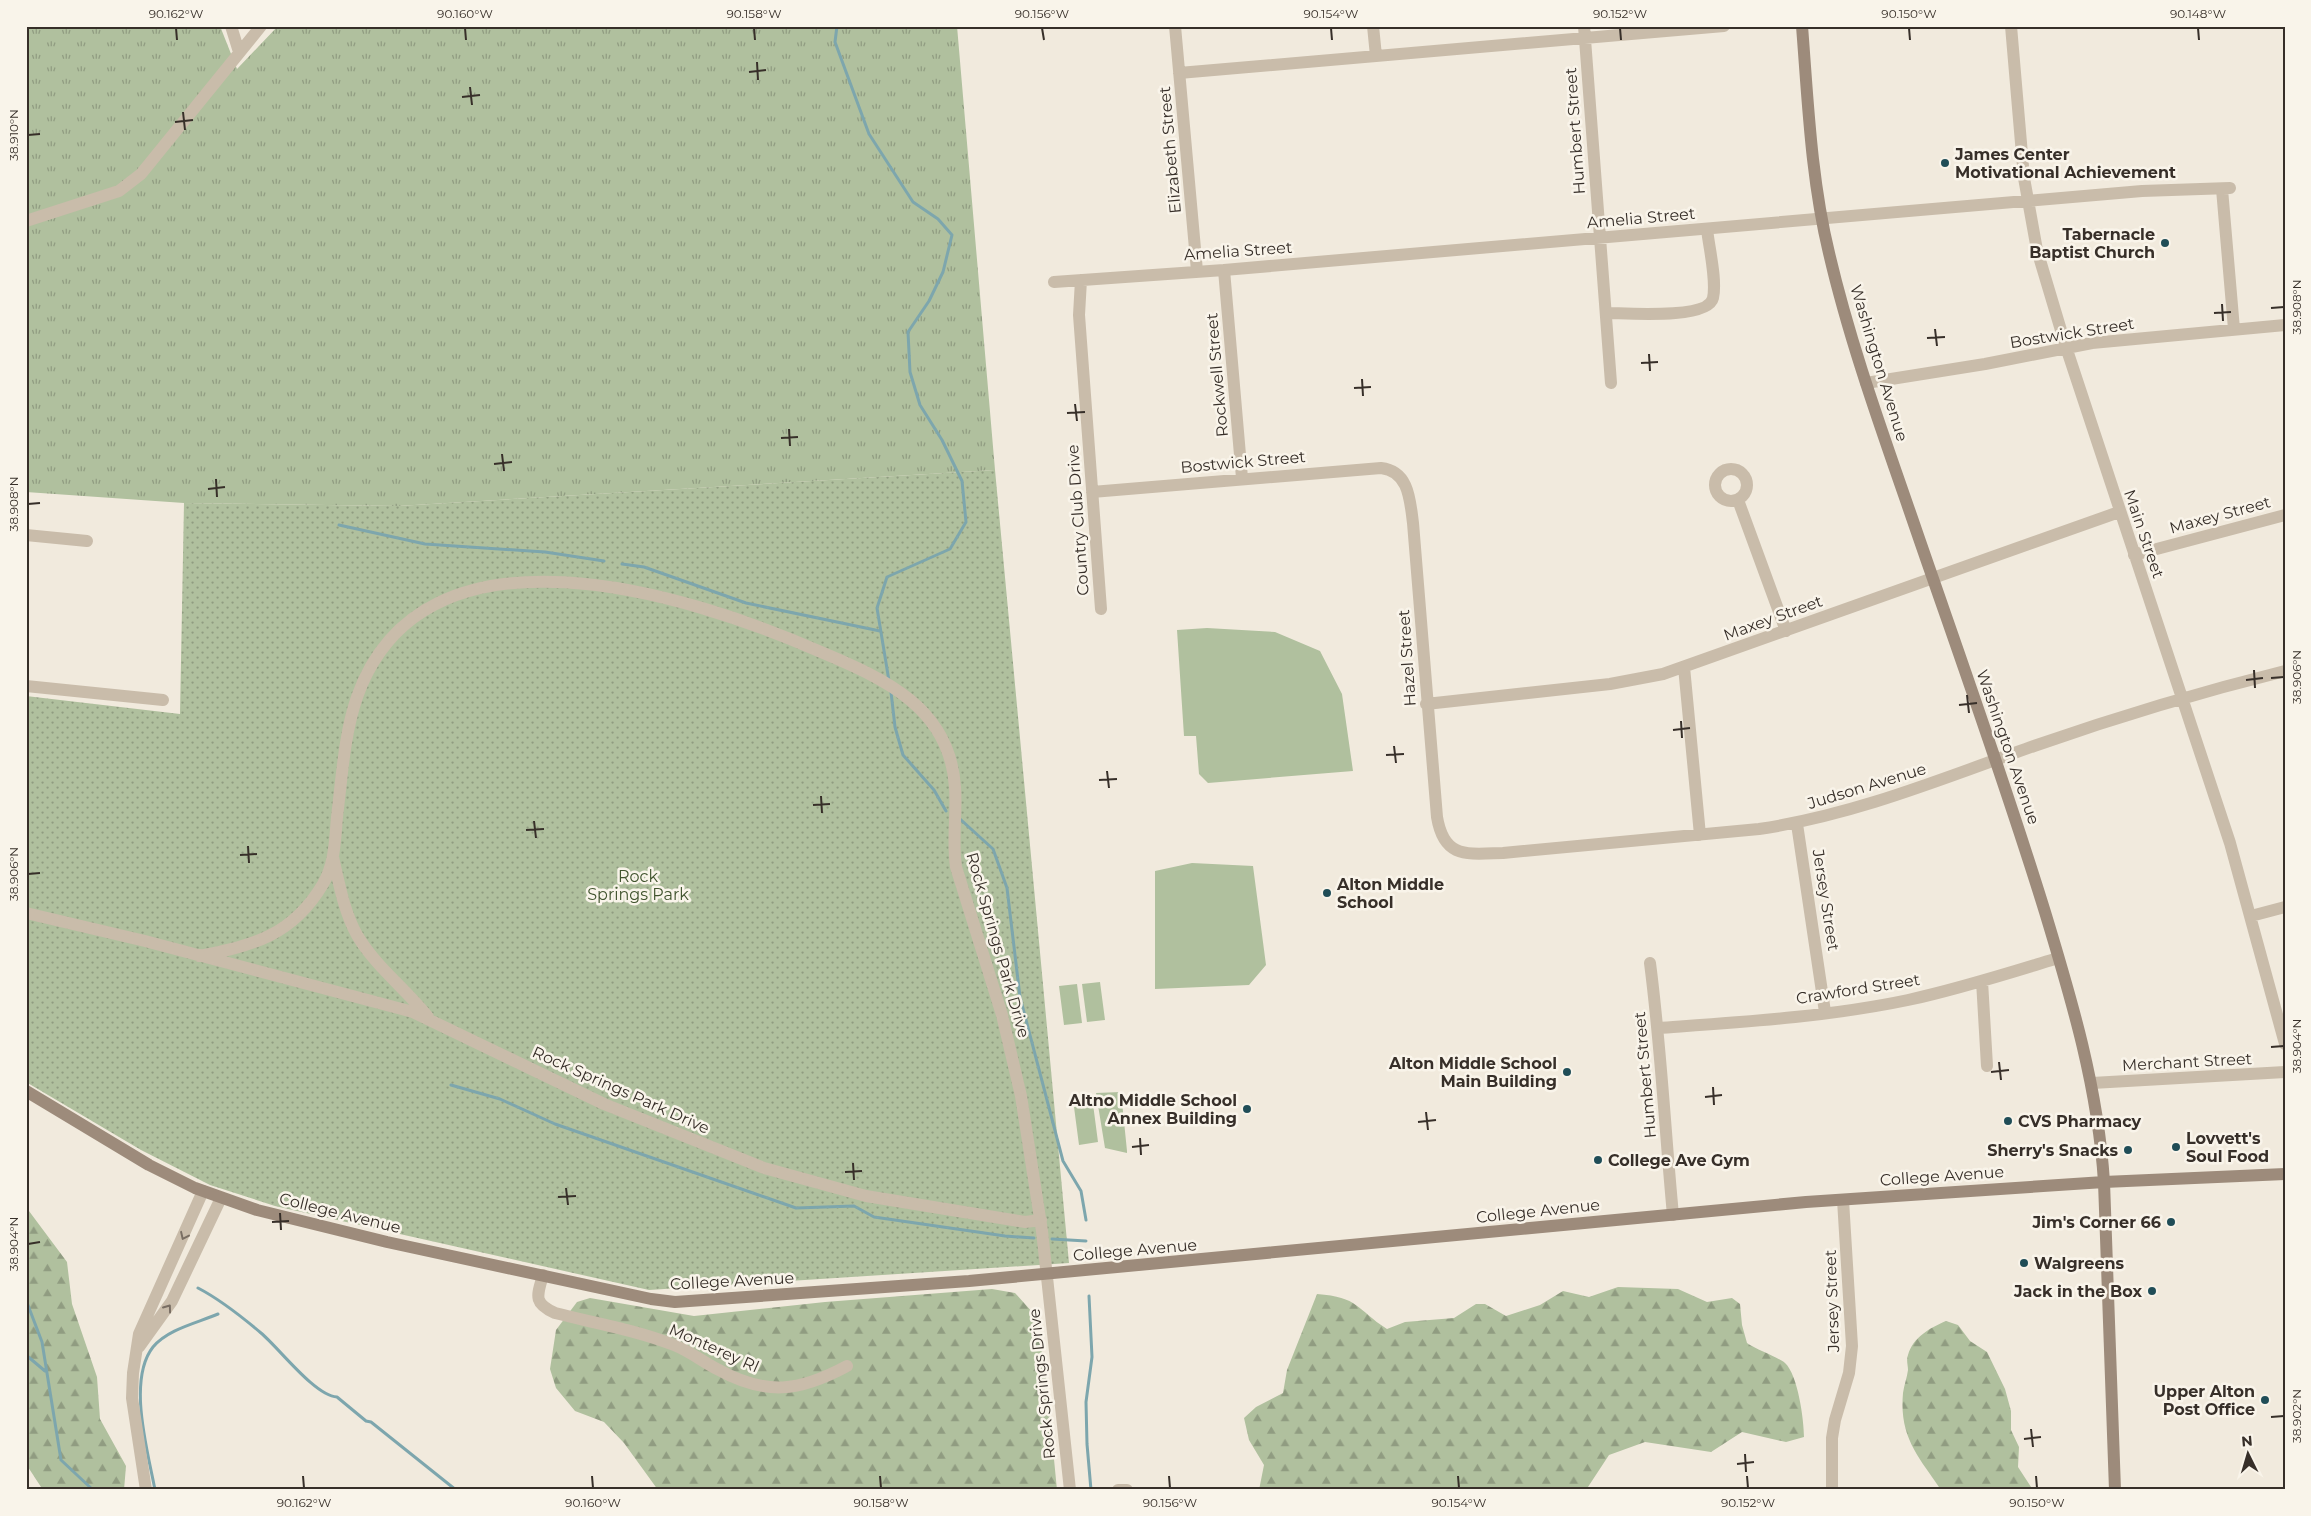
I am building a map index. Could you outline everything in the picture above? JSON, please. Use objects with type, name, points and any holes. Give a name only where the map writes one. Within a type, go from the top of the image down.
[{"type":"main road","name":"Washington Avenue","points":[[1802,26],[1814,170],[1821,219],[1843,307],[1866,383],[1996,760],[2058,958],[2092,1083],[2101,1135],[2104,1182],[2115,1490]]},
{"type":"main road","name":"College Avenue","points":[[26,1091],[133,1156],[221,1198],[300,1222],[651,1299],[674,1302],[1046,1274],[1843,1200],[2104,1182],[2285,1174]]},
{"type":"street","points":[[231,26],[239,52]]},
{"type":"street","points":[[26,221],[119,191],[130,185],[141,174],[260,26]]},
{"type":"street","name":"Elizabeth Street","points":[[1175,26],[1197,271]]},
{"type":"street","points":[[1373,26],[1376,56]]},
{"type":"street","points":[[1179,73],[1376,56],[1584,33],[1724,26]]},
{"type":"street","name":"Main Street","points":[[2011,26],[2026,200],[2037,250],[2066,348],[2182,698],[2251,916],[2285,1044]]},
{"type":"street","name":"Humbert Street","points":[[1584,33],[1611,383]]},
{"type":"street","name":"Amelia Street","points":[[1054,282],[1224,270],[2142,190],[2226,188],[2234,329]]},
{"type":"street","points":[[1606,313],[1692,312],[1708,306],[1713,298],[1713,286],[1707,229]]},
{"type":"street","name":"Rockwell Street","points":[[1224,270],[1242,478]]},
{"type":"street","name":"Country Club Drive","points":[[1080,280],[1079,315],[1101,609]]},
{"type":"street","name":"Bostwick Street","points":[[1866,383],[1975,366],[2066,348],[2285,325]]},
{"type":"street","name":"Bostwick Street","points":[[1092,492],[1242,478],[1381,468],[1396,473]]},
{"type":"street","name":"Hazel Street","points":[[1396,473],[1404,481],[1409,495],[1437,817],[1440,833],[1446,844]]},
{"type":"street","points":[[1738,500],[1786,631]]},
{"type":"street","name":"Maxey Street","points":[[1426,704],[1610,684],[1645,678],[1684,668],[1932,577],[2119,512]]},
{"type":"street","name":"Maxey Street","points":[[2134,555],[2285,515]]},
{"type":"street","points":[[26,536],[87,541]]},
{"type":"street","name":"Rock Springs Park Drive","points":[[199,956],[246,947],[260,942],[282,928],[298,914],[318,891],[326,878],[333,857],[342,770],[350,722],[367,673],[384,645],[395,633],[432,606],[479,588],[521,581],[554,581],[610,588],[702,609],[754,626],[871,673],[898,690],[921,710],[940,734],[950,759],[956,802],[953,846],[956,867],[1002,1015],[1015,1067],[1041,1220],[1046,1274]]},
{"type":"street","points":[[1684,668],[1700,835]]},
{"type":"street","name":"Judson Avenue","points":[[1446,844],[1463,853],[1503,853],[1797,824],[1830,816],[1906,792],[2182,698],[2285,670]]},
{"type":"street","points":[[26,686],[163,700]]},
{"type":"street","name":"Jersey Street","points":[[1797,824],[1825,1012]]},
{"type":"street","name":"Rock Springs Park Drive","points":[[333,857],[344,903],[357,935],[428,1018]]},
{"type":"street","points":[[2251,916],[2285,907]]},
{"type":"street","name":"Rock Springs Park Drive","points":[[26,913],[397,1007],[428,1018],[604,1104],[764,1168],[815,1183],[916,1205],[1026,1222],[1041,1220]]},
{"type":"street","name":"Crawford Street","points":[[1658,1028],[1825,1012],[1907,1000],[1982,981],[2058,958]]},
{"type":"street","name":"Humbert Street","points":[[1650,963],[1658,1028],[1673,1215]]},
{"type":"street","points":[[1982,981],[1985,999],[1987,1066]]},
{"type":"street","name":"Merchant Street","points":[[2092,1083],[2285,1072]]},
{"type":"street","points":[[146,1490],[132,1398],[133,1373],[139,1334],[203,1191]]},
{"type":"street","points":[[138,1347],[172,1301],[221,1198]]},
{"type":"street","name":"Jersey Street","points":[[1832,1490],[1834,1420],[1849,1372],[1852,1346],[1843,1200]]},
{"type":"street","name":"Rock Springs Drive","points":[[1046,1274],[1070,1490]]},
{"type":"street","name":"Monterey Rl","points":[[543,1275],[538,1296],[538,1301],[543,1308],[555,1313],[674,1345],[717,1369],[755,1385],[774,1389],[794,1388],[810,1384],[847,1366]]},
{"type":"street","points":[[1118,1490],[1127,1490]]},
{"type":"green space","points":[[26,26],[220,26],[237,69],[278,26],[957,26],[995,470],[398,506],[184,503],[26,492]]},
{"type":"green space","name":"Rock Springs Park","points":[[995,470],[1069,1263],[649,1290],[275,1206],[210,1185],[141,1150],[26,1082],[26,696],[180,714],[184,503],[398,506]]},
{"type":"green space","points":[[1207,628],[1275,632],[1320,651],[1342,694],[1353,771],[1208,783],[1199,774],[1196,736],[1184,736],[1177,630]]},
{"type":"green space","points":[[1192,863],[1253,866],[1266,965],[1249,985],[1155,989],[1155,871]]},
{"type":"green space","points":[[1100,982],[1105,1020],[1087,1022],[1082,984]]},
{"type":"green space","points":[[1077,984],[1082,1023],[1064,1025],[1059,986]]},
{"type":"green space","points":[[1121,1092],[1127,1153],[1105,1148],[1096,1093]]},
{"type":"green space","points":[[1093,1104],[1098,1142],[1079,1145],[1074,1107]]},
{"type":"green space","points":[[26,1207],[67,1262],[72,1304],[97,1377],[100,1419],[126,1466],[124,1490],[43,1490],[26,1464]]},
{"type":"green space","points":[[1618,1287],[1678,1289],[1707,1302],[1732,1298],[1740,1304],[1742,1325],[1747,1343],[1782,1361],[1790,1369],[1797,1387],[1804,1437],[1786,1442],[1742,1432],[1711,1452],[1645,1442],[1609,1455],[1586,1490],[1259,1490],[1264,1465],[1249,1440],[1244,1418],[1256,1407],[1283,1393],[1287,1370],[1317,1294],[1349,1301],[1387,1329],[1405,1322],[1454,1318],[1476,1304],[1485,1304],[1506,1316],[1540,1305],[1563,1291],[1589,1297]]},
{"type":"green space","points":[[992,1289],[1015,1293],[1033,1313],[1045,1367],[1057,1490],[658,1490],[624,1443],[604,1422],[575,1411],[556,1388],[550,1369],[556,1330],[577,1302],[590,1298],[694,1316],[825,1302]]},
{"type":"green space","points":[[1946,1321],[1958,1325],[1970,1341],[1987,1352],[2005,1389],[2011,1411],[2011,1430],[2019,1447],[2018,1467],[2033,1490],[1941,1490],[1912,1445],[1904,1422],[1903,1408],[1903,1393],[1908,1370],[1907,1357],[1918,1338],[1928,1330]]},
{"type":"waterway","points":[[837,26],[835,42],[869,134],[913,202],[938,219],[952,235],[943,272],[929,301],[908,332],[910,372],[920,405],[942,440],[962,481],[966,522],[950,549],[887,577],[877,608],[889,681]]},
{"type":"waterway","points":[[339,525],[425,544],[545,552],[604,561]]},
{"type":"waterway","points":[[622,564],[644,567],[746,603],[880,631]]},
{"type":"waterway","points":[[891,692],[895,727],[903,755],[934,790],[946,811]]},
{"type":"waterway","points":[[960,819],[993,849],[1007,888],[1020,997],[1063,1161],[1081,1191],[1086,1220]]},
{"type":"waterway","points":[[451,1085],[500,1099],[555,1124],[796,1208],[854,1206],[874,1217],[1005,1236],[1034,1238]]},
{"type":"waterway","points":[[1052,1239],[1086,1241]]},
{"type":"waterway","points":[[198,1288],[223,1303],[269,1340],[318,1389],[328,1395],[337,1397],[456,1490]]},
{"type":"waterway","points":[[1089,1296],[1092,1357],[1086,1402],[1091,1490]]},
{"type":"waterway","points":[[26,1300],[42,1342],[61,1460],[93,1490]]},
{"type":"waterway","points":[[155,1490],[144,1437],[140,1397],[141,1378],[145,1361],[159,1341],[183,1327],[218,1314]]},
{"type":"waterway","points":[[26,1355],[45,1371]]},
{"type":"place","name":"James Center Motivational Achievement","points":[[1945,163]]},
{"type":"place","name":"Tabernacle Baptist Church","points":[[2165,243]]},
{"type":"place","name":"Alton Middle School","points":[[1327,893]]},
{"type":"place","name":"Alton Middle School Main Building","points":[[1567,1072]]},
{"type":"place","name":"Altno Middle School Annex Building","points":[[1247,1109]]},
{"type":"place","name":"CVS Pharmacy","points":[[2008,1121]]},
{"type":"place","name":"Lovvett's Soul Food","points":[[2176,1147]]},
{"type":"place","name":"Sherry's Snacks","points":[[2128,1150]]},
{"type":"place","name":"College Ave Gym","points":[[1598,1160]]},
{"type":"place","name":"Jim's Corner 66","points":[[2171,1222]]},
{"type":"place","name":"Walgreens","points":[[2024,1263]]},
{"type":"place","name":"Jack in the Box","points":[[2152,1291]]},
{"type":"place","name":"Upper Alton Post Office","points":[[2265,1400]]}]
